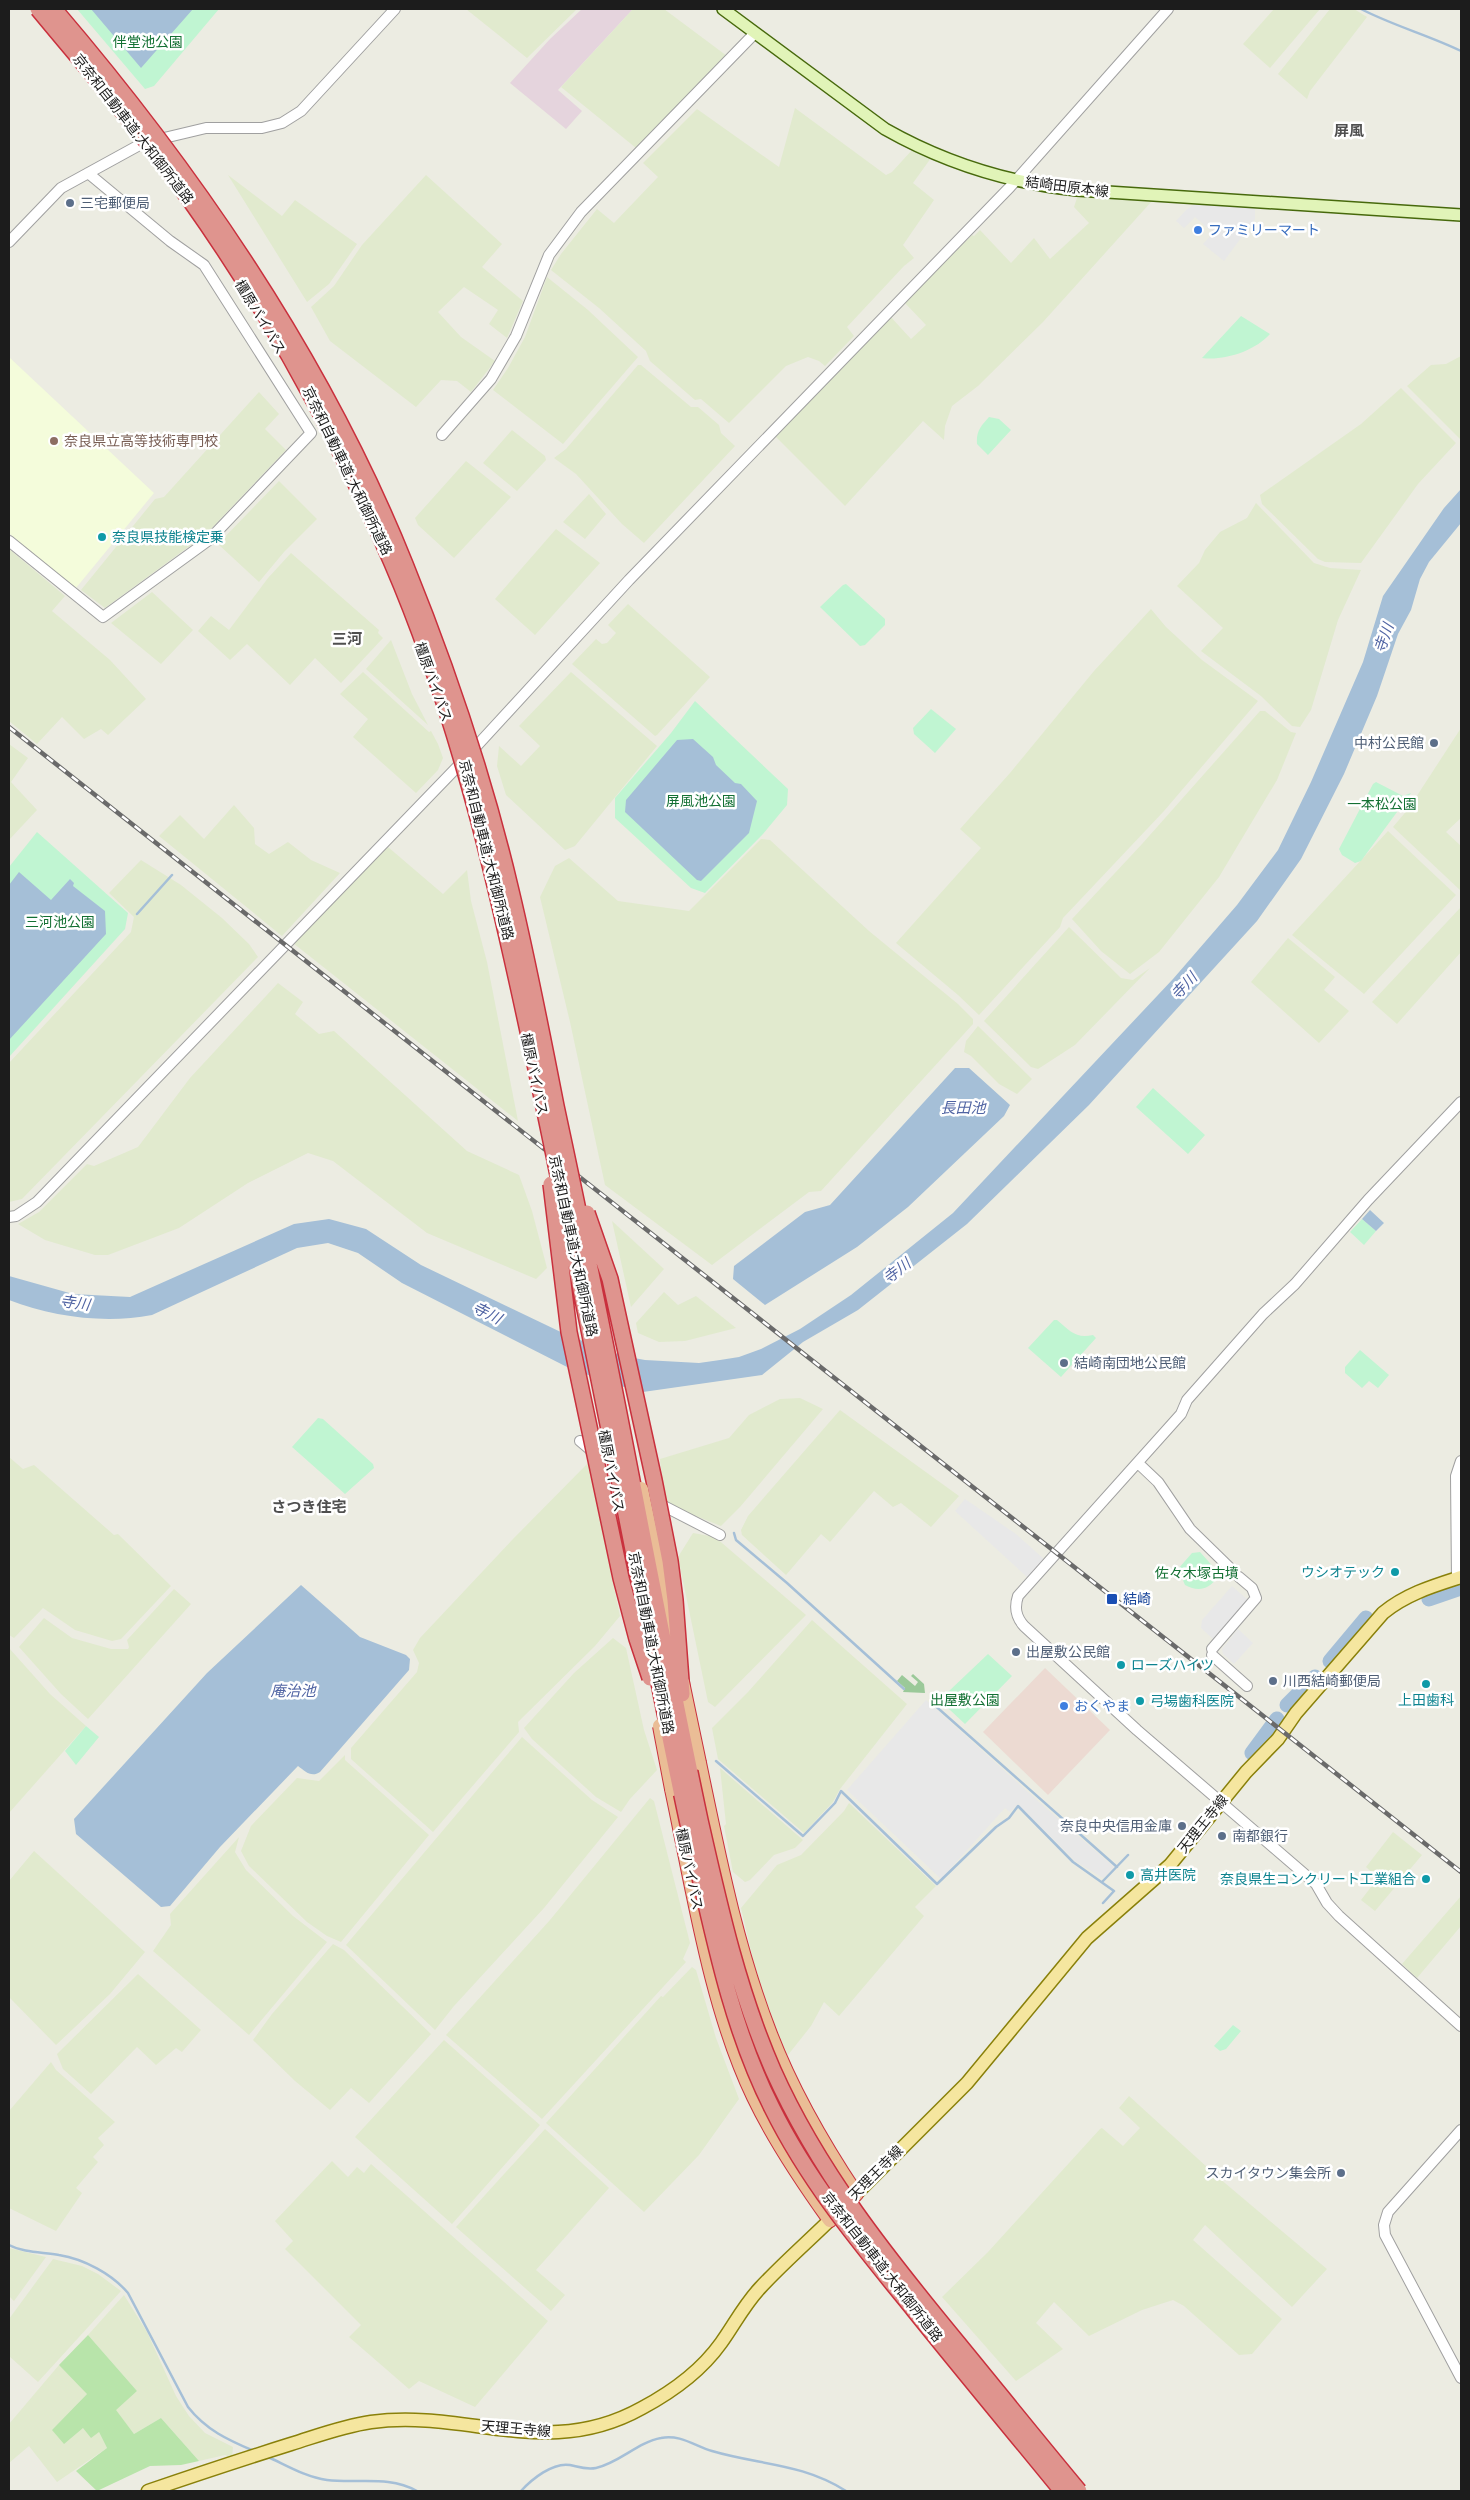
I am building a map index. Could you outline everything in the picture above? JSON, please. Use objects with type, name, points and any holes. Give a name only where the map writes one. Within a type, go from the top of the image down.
[{"type":"highway","name":"橿原バイパス","points":[[34,9],[143,143],[222,255],[267,325],[322,424],[385,555],[420,644],[461,763],[496,890],[543,1118],[672,1789],[707,1949],[735,2050],[770,2128],[799,2176],[830,2220]]},
{"type":"highway","name":"京奈和自動車道;大和御所道路","points":[[38,9],[151,147],[225,253],[270,324],[326,422],[367,507],[424,643],[460,752],[498,890],[674,1727],[741,1984],[755,2027],[787,2099],[820,2159],[866,2227],[925,2304],[1079,2491]]},
{"type":"highway","name":"橿原バイパス","points":[[56,9],[162,138],[238,245],[285,319],[338,416],[395,532],[438,639],[474,748],[513,887],[699,1764],[738,1933],[770,2034],[803,2107],[828,2152],[856,2194]]},
{"type":"highway","name":"京奈和自動車道;大和御所道路","points":[[56,9],[160,140],[235,246],[282,320],[337,417],[404,561],[471,747],[510,887],[593,1279],[674,1727],[692,1846],[727,1990],[741,2033],[772,2108],[835,2212],[1062,2491]]},
{"type":"highway","points":[[543,1118],[569,1332],[587,1424],[636,1639],[674,1727]]},
{"type":"highway","points":[[576,1183],[610,1279],[620,1318],[670,1561],[682,1692],[674,1727]]},
{"type":"main road","name":"結崎田原本線","points":[[723,9],[886,129],[913,145],[970,168],[1016,181],[1077,190],[1461,216]]},
{"type":"main road","name":"天理王寺線","points":[[148,2491],[335,2430],[370,2422],[405,2419],[436,2420],[536,2433],[560,2433],[594,2428],[619,2420],[675,2388],[701,2366],[720,2344],[759,2289],[967,2083],[1087,1938],[1170,1865],[1246,1772],[1278,1739],[1296,1713],[1383,1613],[1396,1602],[1459,1578]]},
{"type":"street","points":[[9,242],[56,192],[143,143],[206,128],[262,128],[282,123],[301,111],[395,9]]},
{"type":"street","points":[[9,1217],[16,1216],[37,1202],[461,763],[629,580],[1016,181],[1168,9]]},
{"type":"street","points":[[442,434],[490,379],[516,336],[543,267],[581,212],[755,33]]},
{"type":"street","points":[[9,541],[102,617],[209,540],[311,433],[204,264],[170,241],[88,174]]},
{"type":"street","points":[[1461,1102],[1368,1200],[1291,1288],[1263,1314],[1188,1400],[1181,1414],[1018,1596],[1015,1604],[1017,1618],[1137,1730],[1316,1884],[1327,1903],[1339,1916],[1461,2026]]},
{"type":"street","points":[[580,1441],[649,1498],[669,1510],[709,1527],[720,1535]]},
{"type":"street","points":[[1459,1578],[1456,1476],[1461,1461]]},
{"type":"street","points":[[1138,1463],[1158,1482],[1190,1529],[1252,1588],[1256,1598],[1212,1652],[1247,1686]]},
{"type":"street","points":[[1461,2130],[1393,2207],[1384,2225],[1385,2235],[1461,2378]]},
{"type":"shaded area","points":[[466,9],[577,9],[527,58]]},
{"type":"shaded area","points":[[582,9],[633,9],[558,90],[582,111],[566,129],[510,83],[550,39]]},
{"type":"shaded area","points":[[633,9],[664,9],[727,56],[636,148],[561,87]]},
{"type":"shaded area","points":[[1274,9],[1320,9],[1270,68],[1243,44]]},
{"type":"shaded area","points":[[1330,9],[1354,9],[1367,17],[1310,91],[1307,99],[1278,74]]},
{"type":"shaded area","points":[[795,108],[886,175],[892,172],[912,150],[931,158],[913,183],[934,200],[903,245],[914,258],[904,266],[847,327],[854,336],[825,366],[819,361],[808,357],[786,366],[729,423],[701,399],[695,400],[650,361],[646,351],[599,308],[551,270],[561,254],[597,209],[614,223],[658,177],[643,163],[697,109],[779,167]]},
{"type":"shaded area","points":[[228,175],[282,216],[295,200],[357,244],[329,284],[307,302]]},
{"type":"shaded area","points":[[426,175],[502,244],[482,267],[523,301],[507,338],[489,324],[498,310],[464,287],[438,312],[461,337],[495,361],[471,392],[457,381],[441,380],[416,407],[330,341],[311,307],[334,286],[362,245]]},
{"type":"shaded area","points":[[1078,195],[1152,201],[1043,322],[978,386],[952,406],[945,426],[944,440],[923,421],[845,506],[775,436],[889,315],[911,339],[926,325],[904,302],[972,235],[974,236],[980,230],[1011,263],[1034,238],[1050,259],[1089,223],[1074,207]]},
{"type":"shaded area","points":[[1196,203],[1255,207],[1255,219],[1224,261],[1203,244],[1213,233],[1195,217],[1184,228],[1176,221]]},
{"type":"shaded area","points":[[547,277],[588,310],[638,357],[563,444],[493,390],[525,337]]},
{"type":"shaded area","points":[[1461,356],[1461,440],[1407,386],[1431,365],[1446,364]]},
{"type":"shaded area","name":"奈良県立高等技術専門校","points":[[9,357],[154,493],[76,588],[34,556],[9,533]]},
{"type":"shaded area","points":[[638,365],[641,365],[691,407],[698,407],[719,425],[721,433],[735,446],[644,543],[622,524],[576,474],[554,458],[566,449]]},
{"type":"shaded area","points":[[1401,388],[1456,443],[1418,484],[1361,563],[1325,562],[1318,559],[1262,504],[1260,495],[1361,424]]},
{"type":"shaded area","points":[[259,392],[279,414],[265,429],[286,450],[206,534],[105,608],[81,590],[155,499],[164,497]]},
{"type":"shaded area","points":[[512,430],[545,456],[546,460],[517,491],[483,463]]},
{"type":"shaded area","points":[[466,461],[511,497],[454,558],[418,525],[415,518]]},
{"type":"shaded area","points":[[279,481],[317,519],[284,552],[259,582],[218,544]]},
{"type":"shaded area","points":[[589,494],[606,514],[585,539],[563,522]]},
{"type":"shaded area","points":[[1256,503],[1314,563],[1330,568],[1361,570],[1338,620],[1311,710],[1300,727],[1292,726],[1261,696],[1201,651],[1223,628],[1177,586],[1199,563],[1205,550],[1220,532],[1247,518]]},
{"type":"shaded area","points":[[556,529],[600,563],[535,635],[495,599]]},
{"type":"shaded area","points":[[9,549],[65,596],[52,611],[110,660],[146,699],[108,735],[101,729],[84,739],[62,717],[37,744],[9,721]]},
{"type":"shaded area","points":[[291,553],[379,630],[378,633],[383,638],[341,683],[315,658],[290,685],[247,644],[230,660],[198,631],[211,616],[229,630],[268,578]]},
{"type":"shaded area","points":[[152,592],[193,630],[161,664],[111,623]]},
{"type":"shaded area","points":[[628,604],[710,677],[655,736],[572,664],[596,639],[602,644],[607,643],[616,633],[608,625]]},
{"type":"shaded area","points":[[1151,609],[1166,627],[1202,660],[1258,701],[1164,811],[1063,918],[1060,927],[979,1015],[896,943],[981,848],[960,829],[1010,773],[1094,671]]},
{"type":"shaded area","points":[[391,640],[412,694],[428,725],[366,669]]},
{"type":"shaded area","points":[[363,672],[429,732],[431,731],[438,744],[443,758],[438,770],[416,793],[353,737],[368,719],[340,694]]},
{"type":"shaded area","points":[[571,672],[657,746],[575,846],[565,850],[506,795],[497,766],[499,746],[521,766],[540,746],[519,726]]},
{"type":"shaded area","points":[[1260,711],[1265,711],[1291,732],[1296,733],[1277,780],[1219,877],[1159,952],[1130,974],[1101,951],[1072,919],[1142,844]]},
{"type":"shaded area","points":[[1461,728],[1461,818],[1446,832],[1461,846],[1461,891],[1393,827],[1409,808]]},
{"type":"shaded area","points":[[9,744],[28,758],[11,782],[37,810],[9,840]]},
{"type":"shaded area","points":[[234,805],[254,828],[255,844],[269,854],[288,842],[311,860],[340,873],[282,936],[159,836],[180,815],[204,839]]},
{"type":"shaded area","points":[[1388,831],[1456,895],[1364,994],[1292,935]]},
{"type":"shaded area","points":[[761,839],[770,840],[869,931],[958,1004],[973,1019],[973,1024],[821,1191],[809,1192],[712,1265],[605,1185],[570,1022],[540,897],[555,866],[569,858],[618,901],[689,911]]},
{"type":"shaded area","points":[[388,847],[443,894],[467,870],[471,901],[487,962],[518,1121],[293,943]]},
{"type":"shaded area","points":[[141,860],[181,885],[222,918],[249,944],[258,957],[22,1199],[9,1202],[9,1063],[131,932],[134,917],[109,893]]},
{"type":"shaded area","points":[[1461,907],[1461,952],[1397,1024],[1372,1002]]},
{"type":"shaded area","points":[[1069,927],[1121,978],[1133,980],[1150,968],[1075,1045],[1038,1069],[1031,1067],[984,1021]]},
{"type":"shaded area","points":[[1288,938],[1335,977],[1324,990],[1349,1011],[1319,1043],[1251,982]]},
{"type":"shaded area","points":[[278,983],[303,1002],[295,1014],[319,1034],[334,1031],[467,1151],[519,1175],[532,1211],[547,1268],[536,1279],[427,1233],[333,1161],[308,1153],[248,1183],[179,1228],[108,1255],[95,1255],[45,1240],[18,1224],[39,1212],[87,1164],[94,1166],[138,1147],[190,1078]]},
{"type":"shaded area","points":[[978,1026],[1032,1079],[1017,1094],[999,1084],[971,1056],[964,1052],[966,1041]]},
{"type":"shaded area","points":[[612,1221],[664,1269],[631,1307]]},
{"type":"shaded area","points":[[664,1292],[678,1305],[696,1296],[736,1328],[685,1341],[659,1342],[638,1333],[636,1323]]},
{"type":"shaded area","points":[[800,1398],[823,1409],[740,1507],[721,1526],[681,1510],[664,1499],[660,1459],[729,1438],[749,1415],[780,1399]]},
{"type":"shaded area","points":[[840,1410],[959,1496],[931,1527],[901,1503],[893,1507],[874,1491],[830,1542],[821,1534],[786,1575],[742,1535],[741,1530],[748,1516]]},
{"type":"shaded area","points":[[9,1457],[23,1469],[34,1465],[114,1535],[118,1534],[171,1586],[121,1639],[112,1641],[75,1630],[43,1608],[14,1638],[9,1635]]},
{"type":"shaded area","points":[[588,1463],[620,1616],[595,1646],[518,1722],[519,1732],[433,1832],[351,1759],[351,1748],[417,1672],[419,1663],[413,1650],[420,1638]]},
{"type":"shaded area","points":[[965,1499],[1016,1534],[1045,1560],[1028,1578],[955,1511]]},
{"type":"shaded area","points":[[693,1533],[715,1537],[806,1615],[715,1707],[708,1702],[678,1557]]},
{"type":"shaded area","points":[[1232,1586],[1248,1600],[1213,1639],[1201,1628],[1202,1620]]},
{"type":"shaded area","points":[[174,1589],[191,1604],[88,1719],[61,1694],[19,1647],[44,1618],[72,1638],[111,1649],[128,1649],[127,1640]]},
{"type":"shaded area","points":[[812,1620],[907,1704],[840,1789],[833,1802],[804,1833],[718,1759],[712,1728],[748,1692]]},
{"type":"shaded area","points":[[1238,1629],[1253,1643],[1234,1664],[1223,1654],[1222,1649]]},
{"type":"shaded area","points":[[613,1638],[626,1648],[644,1730],[657,1770],[630,1799],[621,1812],[596,1797],[532,1739],[524,1728],[574,1673]]},
{"type":"shaded area","points":[[9,1648],[50,1694],[86,1726],[9,1813]]},
{"type":"shaded area","name":"おくやま","points":[[1045,1668],[1110,1730],[1048,1795],[983,1732]]},
{"type":"shaded area","points":[[926,1700],[1114,1867],[1103,1878],[1075,1861],[1018,1804],[1010,1812],[1005,1808],[941,1879],[847,1790]]},
{"type":"shaded area","points":[[522,1737],[592,1800],[618,1817],[544,1908],[454,2006],[435,2030],[346,1945]]},
{"type":"shaded area","points":[[345,1755],[345,1760],[429,1835],[341,1942],[327,1936],[307,1922],[249,1866],[241,1851],[251,1826],[297,1778],[319,1781]]},
{"type":"shaded area","points":[[720,1768],[803,1840],[795,1848],[774,1855],[750,1880],[745,1882],[733,1872],[724,1826],[726,1824]]},
{"type":"shaded area","points":[[650,1798],[654,1801],[690,1943],[683,1959],[686,1962],[542,2119],[446,2035],[550,1920]]},
{"type":"shaded area","points":[[849,1803],[936,1886],[915,1907],[924,1916],[839,2016],[824,2002],[811,2026],[788,2055],[779,2047],[757,1977],[741,1908],[777,1865],[801,1855],[844,1811]]},
{"type":"shaded area","points":[[1393,1832],[1422,1855],[1375,1911],[1361,1900],[1378,1878],[1366,1867]]},
{"type":"shaded area","points":[[239,1837],[235,1852],[246,1870],[293,1916],[327,1942],[249,2035],[153,1951],[171,1925],[170,1914]]},
{"type":"shaded area","points":[[34,1851],[145,1952],[110,1994],[56,2045],[9,1997],[9,1881]]},
{"type":"shaded area","points":[[1461,1896],[1461,1926],[1417,1978],[1402,1964]]},
{"type":"shaded area","points":[[333,1944],[344,1950],[431,2034],[369,2103],[351,2088],[330,2110],[295,2081],[253,2040],[272,2014]]},
{"type":"shaded area","points":[[692,1967],[696,1970],[716,2038],[739,2099],[699,2155],[644,2212],[546,2123],[661,1996],[663,1997]]},
{"type":"shaded area","points":[[138,1974],[201,2030],[182,2052],[176,2048],[156,2065],[137,2047],[91,2094],[63,2069],[57,2054]]},
{"type":"shaded area","points":[[444,2040],[540,2125],[452,2224],[355,2137]]},
{"type":"shaded area","points":[[51,2062],[56,2070],[115,2122],[98,2138],[104,2145],[93,2157],[98,2162],[76,2188],[82,2193],[56,2231],[9,2208],[9,2111]]},
{"type":"shaded area","points":[[1129,2096],[1219,2178],[1327,2269],[1292,2307],[1205,2225],[1193,2240],[1282,2319],[1252,2354],[1239,2355],[1184,2306],[1173,2300],[1142,2310],[1089,2336],[1054,2302],[1036,2323],[1063,2349],[1016,2381],[942,2297],[988,2252],[1100,2129],[1102,2128],[1123,2146],[1140,2128],[1119,2108]]},
{"type":"shaded area","points":[[545,2129],[609,2188],[536,2270],[565,2295],[551,2311],[456,2227]]},
{"type":"shaded area","points":[[332,2161],[348,2177],[357,2167],[364,2173],[371,2164],[548,2321],[475,2407],[419,2381],[409,2389],[349,2337],[361,2325],[285,2249],[293,2241],[275,2221]]},
{"type":"shaded area","points":[[9,2248],[46,2257],[14,2301],[9,2296]]},
{"type":"shaded area","points":[[53,2259],[82,2266],[98,2274],[121,2291],[38,2382],[9,2356],[9,2319]]},
{"type":"shaded area","points":[[124,2295],[147,2332],[176,2396],[189,2416],[205,2433],[233,2447],[232,2458],[225,2455],[199,2461],[161,2418],[134,2434],[115,2410],[137,2391],[88,2335]]},
{"type":"shaded area","points":[[59,2365],[88,2393],[52,2430],[84,2428],[99,2432],[107,2448],[57,2482],[29,2446],[9,2463],[9,2424]]},
{"type":"green space","name":"伴堂池公園","points":[[77,9],[219,9],[154,86],[145,89]]},
{"type":"green space","points":[[1241,316],[1270,334],[1264,340],[1239,354],[1211,359],[1202,358]]},
{"type":"green space","points":[[989,417],[999,419],[1011,430],[988,455],[977,444],[977,436]]},
{"type":"green space","points":[[846,584],[885,619],[885,625],[865,645],[860,646],[820,607]]},
{"type":"green space","name":"屏風池公園","points":[[695,701],[788,789],[787,805],[763,834],[705,893],[691,888],[615,818],[615,798],[671,733]]},
{"type":"green space","points":[[931,709],[956,729],[935,753],[914,734],[913,728]]},
{"type":"green space","name":"一本松公園","points":[[1376,782],[1403,796],[1411,793],[1361,861],[1355,863],[1342,855],[1339,849],[1373,784]]},
{"type":"green space","name":"三河池公園","points":[[37,832],[128,913],[125,929],[9,1057],[9,867]]},
{"type":"green space","points":[[1153,1088],[1205,1135],[1188,1154],[1136,1107]]},
{"type":"green space","points":[[1362,1219],[1376,1231],[1364,1245],[1350,1232]]},
{"type":"green space","points":[[1054,1320],[1057,1320],[1078,1335],[1093,1335],[1096,1338],[1061,1377],[1028,1348]]},
{"type":"green space","points":[[1360,1350],[1389,1375],[1378,1388],[1369,1381],[1362,1388],[1345,1373],[1345,1367]]},
{"type":"green space","points":[[318,1418],[323,1419],[373,1464],[374,1468],[345,1494],[292,1447]]},
{"type":"green space","name":"佐々木塚古墳","points":[[1200,1552],[1217,1571],[1217,1578],[1210,1585],[1202,1589],[1194,1589],[1185,1585],[1178,1569],[1192,1553]]},
{"type":"green space","name":"出屋敷公園","points":[[988,1654],[1012,1676],[965,1724],[935,1696],[949,1691]]},
{"type":"green space","points":[[913,1674],[924,1684],[925,1693],[903,1692],[905,1688],[897,1681],[902,1675],[915,1686],[918,1682],[911,1676]]},
{"type":"green space","points":[[86,1726],[99,1737],[76,1765],[65,1751]]},
{"type":"green space","points":[[1233,2025],[1241,2031],[1226,2049],[1220,2051],[1214,2046]]},
{"type":"green space","points":[[88,2335],[137,2391],[116,2410],[134,2434],[161,2418],[199,2461],[181,2465],[150,2466],[97,2491],[76,2471],[107,2448],[99,2432],[91,2438],[83,2428],[64,2444],[52,2430],[87,2394],[59,2365]]},
{"type":"water","points":[[91,9],[193,9],[141,68]]},
{"type":"water","name":"寺川","points":[[1461,489],[1461,523],[1429,562],[1420,579],[1411,610],[1398,634],[1377,696],[1344,774],[1301,859],[1257,921],[1089,1105],[967,1224],[858,1310],[803,1342],[762,1375],[643,1392],[613,1384],[569,1368],[402,1283],[358,1253],[328,1243],[297,1248],[152,1315],[134,1318],[98,1319],[61,1315],[9,1300],[9,1276],[73,1294],[130,1297],[294,1224],[329,1219],[366,1229],[421,1265],[567,1335],[623,1356],[645,1360],[699,1363],[720,1360],[739,1357],[761,1349],[800,1329],[851,1295],[953,1213],[1173,979],[1237,905],[1278,850],[1311,782],[1363,662],[1383,596],[1444,508]]},
{"type":"water","points":[[693,739],[713,757],[716,765],[735,783],[741,784],[757,801],[749,833],[701,881],[697,880],[625,812],[626,800],[677,740]]},
{"type":"water","name":"三河池公園","points":[[19,872],[51,900],[70,879],[74,883],[73,886],[105,911],[106,934],[9,1040],[9,885]]},
{"type":"water","name":"長田池","points":[[955,1068],[969,1068],[1010,1105],[1004,1116],[908,1207],[857,1247],[765,1305],[733,1279],[734,1266],[805,1212],[830,1205]]},
{"type":"water","points":[[1370,1210],[1384,1223],[1376,1231],[1362,1219]]},
{"type":"water","name":"庵治池","points":[[301,1585],[360,1637],[406,1655],[410,1659],[409,1670],[320,1772],[311,1774],[298,1766],[220,1847],[170,1906],[161,1907],[76,1834],[74,1819],[207,1673]]},
{"type":"waterway","points":[[1361,9],[1461,51]]},
{"type":"waterway","points":[[137,914],[172,875]]},
{"type":"waterway","points":[[734,1533],[736,1540],[787,1583],[904,1689]]},
{"type":"waterway","points":[[1429,1599],[1461,1588]]},
{"type":"waterway","points":[[1330,1661],[1366,1618]]},
{"type":"waterway","points":[[1287,1705],[1315,1677]]},
{"type":"waterway","points":[[931,1702],[1117,1867]]},
{"type":"waterway","points":[[1252,1753],[1277,1719]]},
{"type":"waterway","points":[[716,1761],[803,1836],[835,1803],[841,1791],[937,1884],[996,1827],[1009,1818],[1018,1806],[1073,1862],[1114,1891],[1103,1903]]},
{"type":"waterway","points":[[1102,1882],[1128,1855]]},
{"type":"waterway","points":[[9,2245],[27,2251],[59,2255],[78,2260],[97,2268],[114,2280],[128,2293],[188,2407],[210,2428],[254,2451]]},
{"type":"waterway","points":[[521,2491],[531,2481],[557,2466],[570,2465],[596,2468],[613,2462],[653,2440],[668,2437],[681,2439],[729,2456],[797,2470],[830,2482],[846,2491]]},
{"type":"waterway","points":[[266,2456],[303,2473],[327,2480],[395,2483],[417,2491]]},
{"type":"railway","points":[[9,727],[1461,1872]]},
{"type":"place","name":"三宅郵便局","points":[[70,203]]},
{"type":"place","name":"ファミリーマート","points":[[1198,230]]},
{"type":"place","name":"奈良県立高等技術専門校","points":[[54,441]]},
{"type":"place","name":"奈良県技能検定乗","points":[[102,537]]},
{"type":"place","name":"中村公民館","points":[[1434,743]]},
{"type":"place","name":"結崎南団地公民館","points":[[1064,1363]]},
{"type":"place","name":"ウシオテック","points":[[1395,1572]]},
{"type":"place","name":"結崎","points":[[1112,1599]]},
{"type":"place","name":"出屋敷公民館","points":[[1016,1652]]},
{"type":"place","name":"ローズハイツ","points":[[1121,1665]]},
{"type":"place","name":"川西結崎郵便局","points":[[1273,1681]]},
{"type":"place","name":"上田歯科","points":[[1426,1684]]},
{"type":"place","name":"弓場歯科医院","points":[[1140,1701]]},
{"type":"place","name":"おくやま","points":[[1064,1706]]},
{"type":"place","name":"奈良中央信用金庫","points":[[1182,1826]]},
{"type":"place","name":"南都銀行","points":[[1222,1836]]},
{"type":"place","name":"高井医院","points":[[1130,1875]]},
{"type":"place","name":"奈良県生コンクリート工業組合","points":[[1426,1879]]},
{"type":"place","name":"スカイタウン集会所","points":[[1341,2173]]},
{"type":"district","name":"屏風","points":[[1349,131]]},
{"type":"district","name":"三河","points":[[347,639]]},
{"type":"district","name":"さつき住宅","points":[[309,1507]]}]
